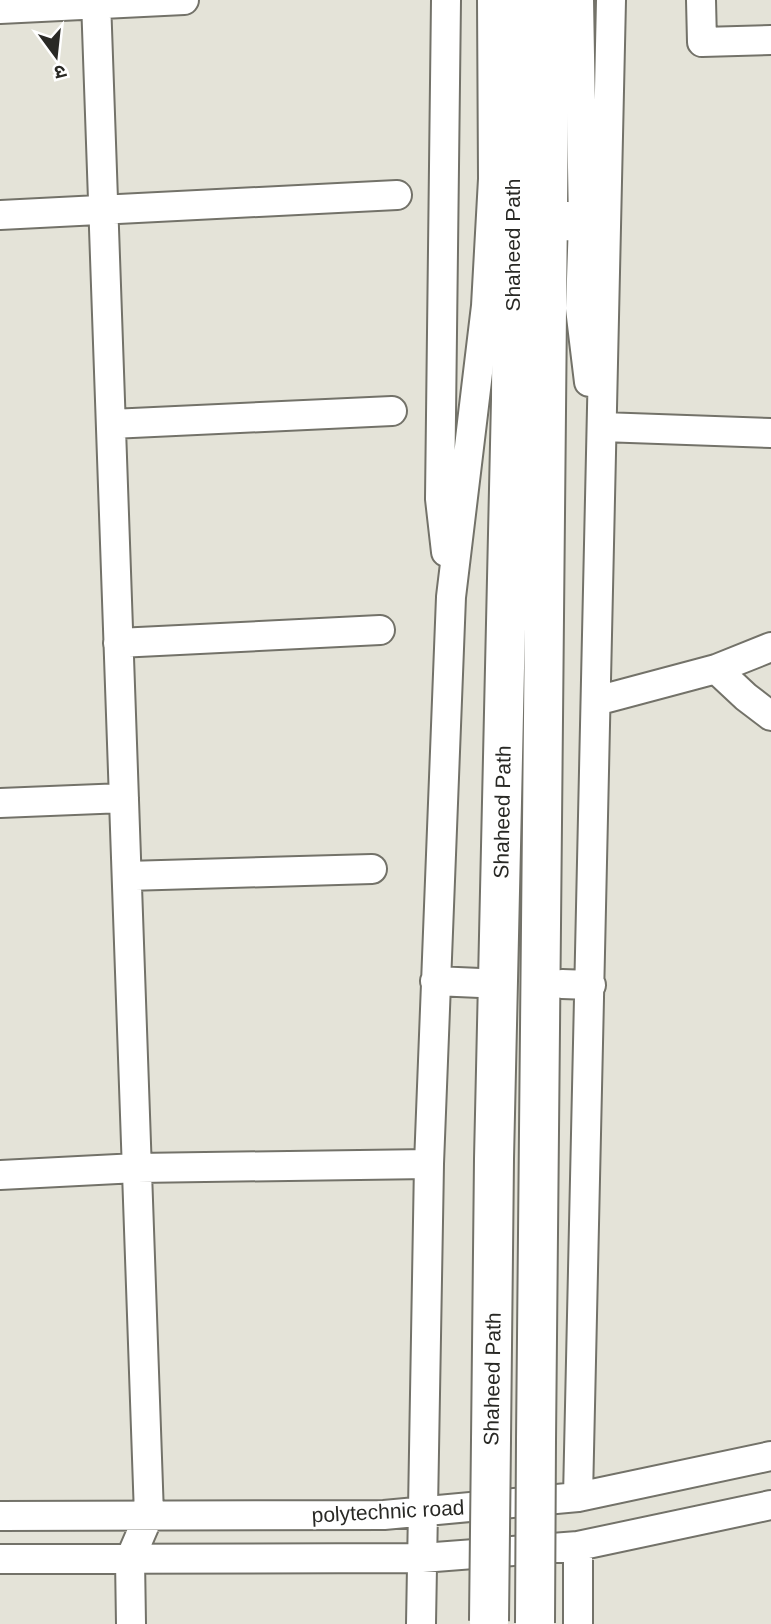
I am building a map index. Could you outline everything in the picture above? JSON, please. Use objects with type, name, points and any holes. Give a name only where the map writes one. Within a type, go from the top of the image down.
[{"type":"highway","name":"Shaheed Path","points":[[489,1623],[494,1160],[511,414],[502,64],[513,0]]},
{"type":"highway","name":"Shaheed Path","points":[[535,1624],[536,1440],[566,221],[550,0]]},
{"type":"street","points":[[0,9],[96,2],[184,0]]},
{"type":"street","points":[[446,0],[440,499],[451,597]]},
{"type":"street","points":[[421,1624],[429,1164],[451,597],[487,291],[502,64],[492,0]]},
{"type":"street","points":[[579,0],[566,221],[580,308],[601,485]]},
{"type":"street","points":[[578,1497],[611,0]]},
{"type":"street","points":[[701,0],[702,42],[771,40]]},
{"type":"street","points":[[96,2],[149,1516],[130,1559],[131,1624]]},
{"type":"street","points":[[0,215],[397,195]]},
{"type":"street","points":[[442,292],[467,299],[487,291]]},
{"type":"street","points":[[111,424],[392,411]]},
{"type":"street","points":[[603,427],[771,433]]},
{"type":"street","points":[[118,643],[380,630]]},
{"type":"street","points":[[596,701],[716,669],[771,647]]},
{"type":"street","points":[[716,669],[771,716]]},
{"type":"street","points":[[0,803],[124,798]]},
{"type":"street","points":[[127,876],[372,869]]},
{"type":"street","points":[[435,982],[480,983]]},
{"type":"street","points":[[562,984],[591,985]]},
{"type":"street","points":[[0,1175],[136,1168],[429,1164]]},
{"type":"street","name":"polytechnic road","points":[[0,1516],[384,1515],[578,1497],[771,1456]]},
{"type":"street","points":[[0,1559],[422,1558],[578,1546],[771,1505]]},
{"type":"street","points":[[578,1546],[578,1624]]}]
